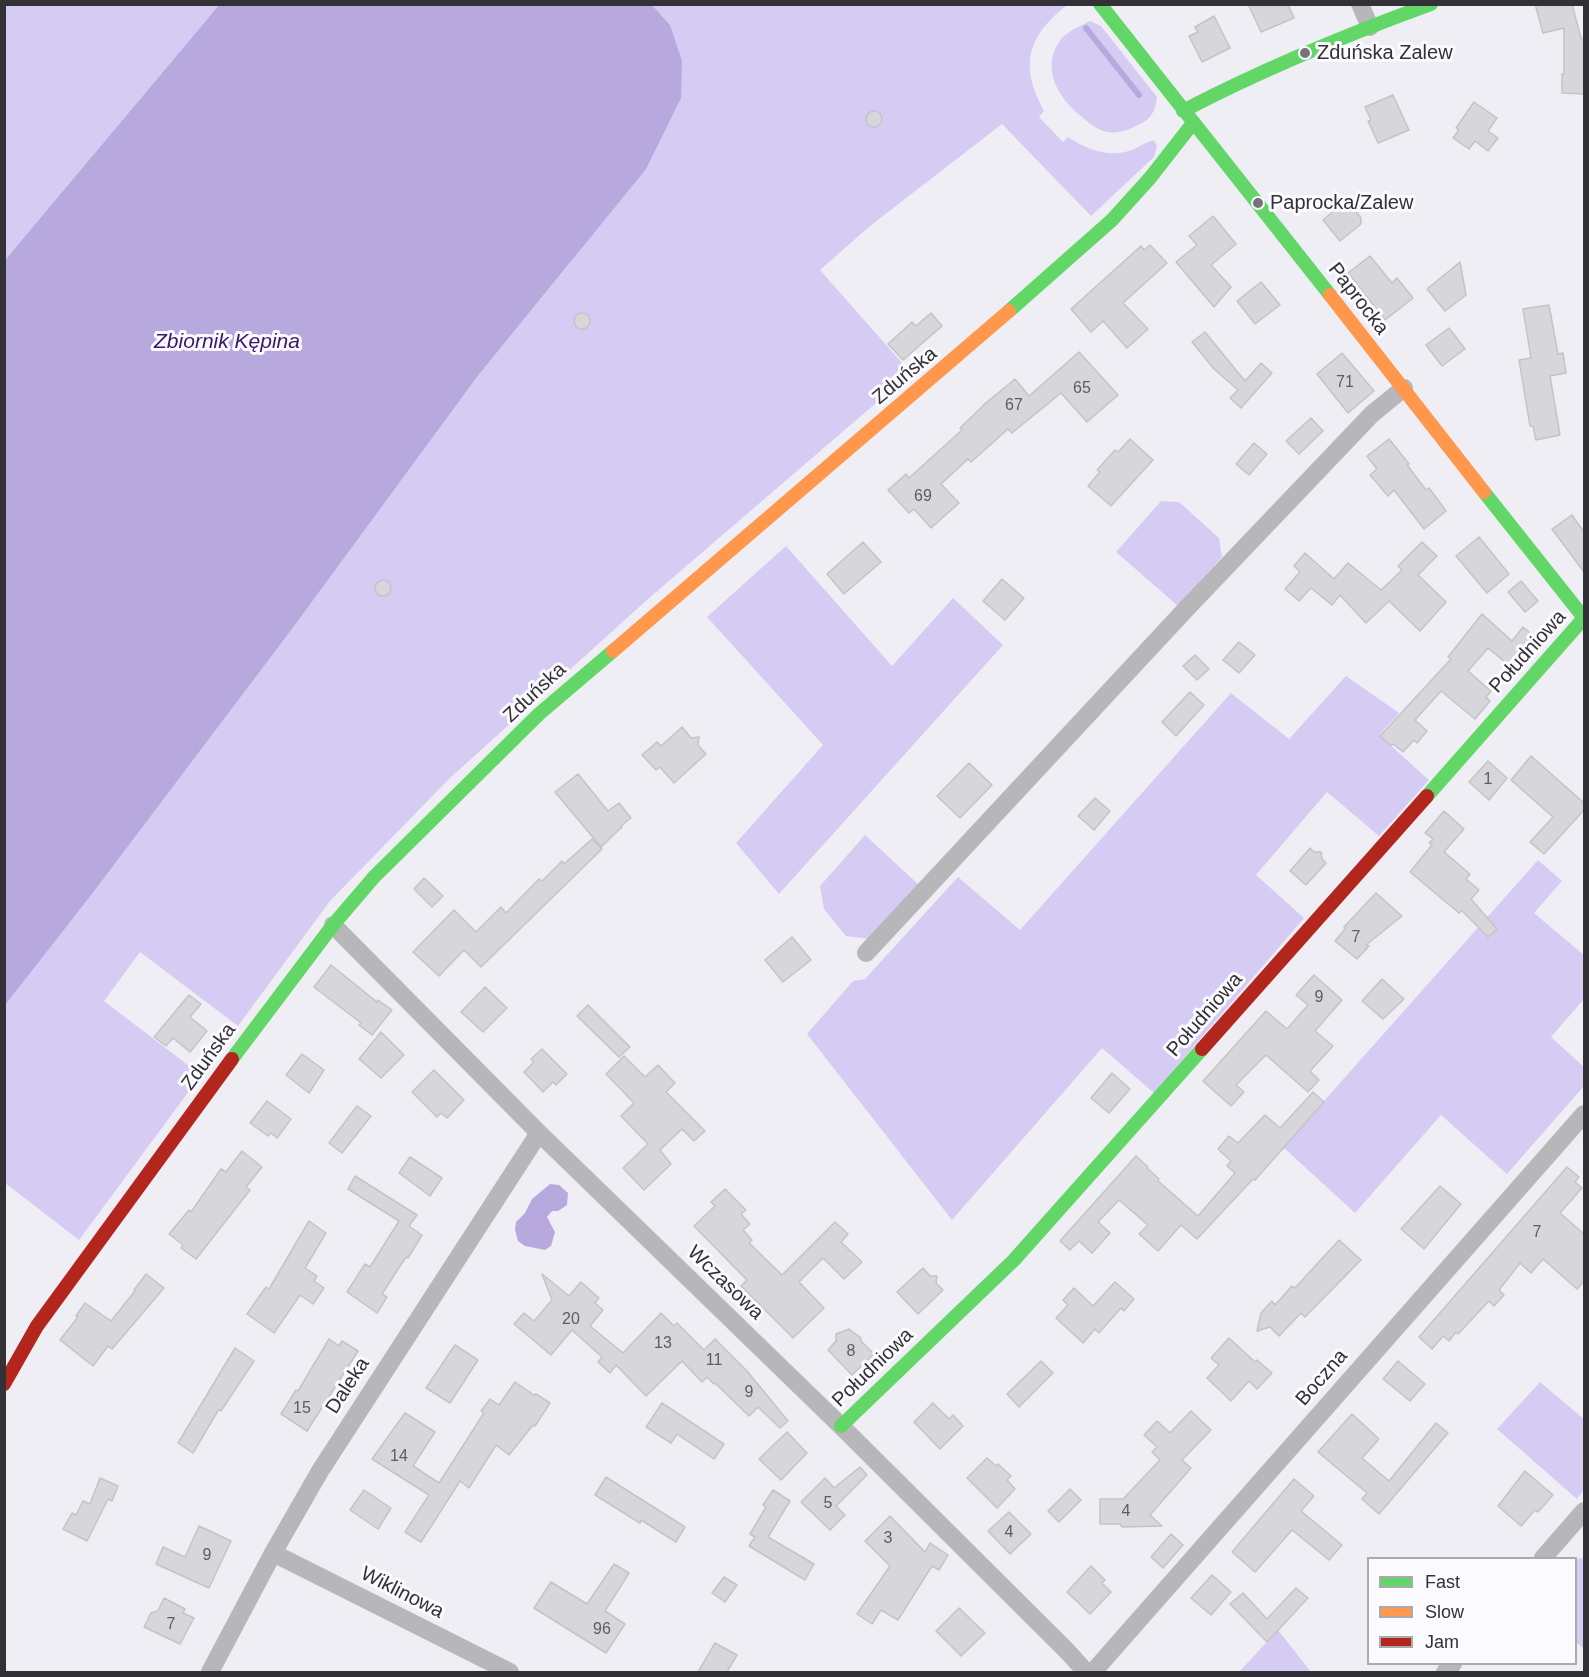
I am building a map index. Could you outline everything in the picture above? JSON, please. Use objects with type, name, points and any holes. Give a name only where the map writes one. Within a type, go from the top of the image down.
[{"type":"street","name":"Paprocka","points":[[1100,4],[1584,618]]},
{"type":"street","points":[[1360,4],[1370,27]]},
{"type":"street","points":[[1183,111],[1263,71],[1431,4]]},
{"type":"street","name":"Zduńska","points":[[4,1384],[37,1326],[70,1279],[262,1018],[333,925],[374,877],[539,714],[965,351],[1112,220],[1150,178],[1193,123]]},
{"type":"street","points":[[866,953],[1195,599],[1372,414],[1404,388]]},
{"type":"street","name":"Południowa","points":[[841,1426],[1027,1246],[1584,618]]},
{"type":"street","name":"Wczasowa","points":[[333,925],[539,1133],[841,1426],[1086,1672]]},
{"type":"street","name":"Boczna","points":[[1093,1672],[1584,1114]]},
{"type":"street","name":"Daleka","points":[[210,1672],[273,1553],[320,1471],[539,1133]]},
{"type":"street","points":[[1544,1557],[1584,1511]]},
{"type":"street","name":"Wiklinowa","points":[[273,1553],[510,1672]]},
{"type":"shaded area","points":[[5,5],[219,5],[5,260]]},
{"type":"shaded area","points":[[652,5],[1067,5],[1043,29],[1031,53],[1031,80],[1044,111],[1039,117],[1063,142],[1068,137],[1083,146],[1106,153],[1132,150],[1154,140],[1157,146],[1154,157],[1091,216],[1002,124],[870,226],[820,270],[911,373],[648,599],[449,779],[330,901],[238,1026],[140,952],[104,1001],[201,1075],[79,1240],[5,1183],[4,1005],[92,894],[292,629],[477,377],[573,259],[670,25]]},
{"type":"shaded area","points":[[1090,21],[1101,26],[1157,97],[1154,110],[1149,117],[1143,123],[1127,130],[1107,132],[1090,124],[1062,96],[1053,78],[1052,58],[1062,38]]},
{"type":"shaded area","points":[[1161,501],[1179,502],[1219,538],[1222,557],[1178,606],[1116,552]]},
{"type":"shaded area","points":[[786,546],[892,666],[953,598],[1003,645],[779,894],[736,843],[823,745],[707,617]]},
{"type":"shaded area","points":[[1346,676],[1399,713],[1379,735],[1429,780],[1379,836],[1327,792],[1256,875],[1304,918],[1154,1093],[1102,1048],[952,1220],[807,1034],[853,981],[865,979],[958,877],[1020,930],[1231,693],[1289,739]]},
{"type":"shaded area","points":[[865,835],[919,885],[869,939],[846,936],[824,909],[820,886]]},
{"type":"shaded area","points":[[1538,860],[1562,881],[1534,913],[1584,955],[1584,999],[1551,1037],[1584,1067],[1584,1086],[1507,1174],[1441,1115],[1355,1213],[1283,1147]]},
{"type":"shaded area","points":[[1540,1382],[1584,1419],[1584,1490],[1577,1499],[1497,1429]]},
{"type":"shaded area","points":[[1577,1559],[1584,1560],[1584,1649],[1577,1643]]},
{"type":"shaded area","points":[[1278,1630],[1311,1672],[1239,1672]]},
{"type":"water","name":"Zbiornik Kępina","points":[[219,5],[652,5],[670,25],[682,61],[681,98],[646,169],[477,377],[292,629],[92,894],[5,1005],[5,260]]},
{"type":"water","points":[[550,1184],[559,1185],[568,1193],[567,1205],[558,1211],[552,1211],[547,1217],[555,1232],[551,1246],[545,1250],[525,1246],[518,1241],[515,1230],[516,1222],[525,1213],[532,1199]]},
{"type":"building","points":[[1248,4],[1288,4],[1294,18],[1261,32]]},
{"type":"building","points":[[1535,4],[1572,4],[1581,38],[1584,39],[1584,94],[1562,93],[1564,28],[1543,33]]},
{"type":"building","points":[[1214,16],[1230,48],[1202,62],[1189,36],[1198,32],[1195,27]]},
{"type":"building","points":[[1393,95],[1409,130],[1378,143],[1368,121],[1371,120],[1365,107]]},
{"type":"building","points":[[1474,102],[1497,118],[1488,131],[1498,138],[1488,151],[1475,141],[1469,149],[1453,138],[1459,130],[1456,128]]},
{"type":"building","points":[[871,111],[877,111],[882,119],[880,125],[871,127],[866,122],[866,116]]},
{"type":"building","points":[[1347,200],[1361,218],[1361,224],[1340,241],[1323,220]]},
{"type":"building","points":[[1213,216],[1236,244],[1211,265],[1231,287],[1214,307],[1176,262],[1197,245],[1189,236]]},
{"type":"building","points":[[1150,245],[1167,263],[1123,303],[1148,329],[1127,348],[1103,321],[1091,332],[1071,309],[1141,246],[1144,250]]},
{"type":"building","points":[[1370,256],[1392,283],[1397,278],[1413,298],[1385,320],[1348,273]]},
{"type":"building","points":[[1460,262],[1466,295],[1445,311],[1427,289]]},
{"type":"building","points":[[1261,282],[1280,305],[1255,324],[1237,301]]},
{"type":"building","points":[[1549,305],[1558,354],[1563,353],[1566,373],[1550,376],[1560,435],[1536,440],[1533,426],[1530,426],[1519,360],[1531,358],[1523,309]]},
{"type":"building","points":[[579,313],[585,313],[590,321],[588,327],[579,329],[574,324],[574,318]]},
{"type":"building","points":[[931,313],[942,326],[903,360],[888,344],[912,322],[916,326]]},
{"type":"building","points":[[1449,328],[1465,349],[1442,366],[1426,345]]},
{"type":"building","points":[[1205,332],[1245,381],[1261,363],[1272,373],[1241,408],[1230,398],[1238,390],[1214,369],[1192,342]]},
{"type":"building","points":[[1079,352],[1118,395],[1087,422],[1061,393],[1012,433],[1008,429],[971,462],[968,459],[941,484],[959,503],[931,528],[914,509],[909,513],[888,490],[906,474],[909,478],[962,430],[960,428],[987,402],[1015,379],[1029,396]]},
{"type":"building","points":[[1342,353],[1374,391],[1348,413],[1317,374]]},
{"type":"building","points":[[1311,418],[1323,431],[1299,454],[1286,441]]},
{"type":"building","points":[[1130,439],[1153,460],[1111,506],[1088,486],[1100,472],[1097,470],[1115,450],[1118,452]]},
{"type":"building","points":[[1389,439],[1426,490],[1429,488],[1446,511],[1424,529],[1394,490],[1388,496],[1370,475],[1377,469],[1367,456]]},
{"type":"building","points":[[1254,443],[1267,454],[1249,475],[1236,464]]},
{"type":"building","points":[[1572,515],[1584,532],[1584,572],[1552,529]]},
{"type":"building","points":[[1479,537],[1509,574],[1487,593],[1456,556]]},
{"type":"building","points":[[863,542],[881,562],[844,594],[827,574]]},
{"type":"building","points":[[1422,542],[1437,556],[1418,575],[1446,602],[1420,631],[1389,601],[1366,623],[1340,595],[1332,605],[1311,588],[1299,601],[1285,589],[1300,572],[1294,566],[1305,553],[1334,579],[1348,563],[1381,590],[1402,570],[1398,566]]},
{"type":"building","points":[[1002,579],[1024,598],[1005,620],[983,601]]},
{"type":"building","points":[[380,580],[386,580],[391,588],[389,594],[380,596],[375,591],[375,585]]},
{"type":"building","points":[[1521,581],[1538,601],[1525,612],[1508,592]]},
{"type":"building","points":[[1482,614],[1512,641],[1523,627],[1542,643],[1517,672],[1488,648],[1468,671],[1491,691],[1486,697],[1490,701],[1475,719],[1441,691],[1415,720],[1427,731],[1417,743],[1414,740],[1403,752],[1393,744],[1391,746],[1380,736],[1451,659],[1448,657]]},
{"type":"building","points":[[1239,642],[1255,655],[1239,673],[1223,660]]},
{"type":"building","points":[[1195,655],[1209,669],[1197,680],[1183,666]]},
{"type":"building","points":[[1190,692],[1204,705],[1176,736],[1162,722]]},
{"type":"building","points":[[682,727],[691,738],[699,737],[698,745],[706,754],[674,783],[660,767],[656,770],[642,755],[657,742],[661,746]]},
{"type":"building","points":[[1531,756],[1584,803],[1584,810],[1544,854],[1530,842],[1553,817],[1511,780]]},
{"type":"building","points":[[1488,761],[1507,778],[1489,800],[1469,782]]},
{"type":"building","points":[[969,763],[992,785],[960,818],[937,796]]},
{"type":"building","points":[[578,774],[608,811],[619,803],[631,818],[601,847],[555,792]]},
{"type":"building","points":[[1095,798],[1110,811],[1094,830],[1078,816]]},
{"type":"building","points":[[1444,811],[1464,829],[1444,852],[1470,874],[1466,879],[1479,890],[1471,899],[1497,929],[1488,937],[1462,911],[1459,913],[1410,872],[1432,845],[1429,843],[1433,839],[1425,833]]},
{"type":"building","points":[[592,839],[602,849],[481,967],[464,950],[439,976],[413,952],[454,910],[476,932],[501,907],[506,913],[539,879],[542,881],[562,861],[564,864]]},
{"type":"building","points":[[1310,848],[1314,852],[1321,852],[1322,859],[1326,863],[1306,885],[1290,871]]},
{"type":"building","points":[[424,878],[443,896],[432,907],[414,889]]},
{"type":"building","points":[[1376,893],[1402,916],[1366,945],[1369,946],[1357,959],[1335,941],[1345,929],[1344,927]]},
{"type":"building","points":[[792,937],[811,960],[783,982],[765,960]]},
{"type":"building","points":[[331,965],[377,1002],[378,1000],[392,1010],[372,1035],[359,1025],[361,1023],[314,987]]},
{"type":"building","points":[[1314,975],[1342,1000],[1315,1031],[1333,1046],[1310,1071],[1319,1080],[1308,1092],[1266,1055],[1236,1085],[1244,1092],[1231,1106],[1203,1081],[1266,1011],[1287,1029],[1308,1005],[1296,995]]},
{"type":"building","points":[[1382,979],[1404,999],[1383,1019],[1362,1001]]},
{"type":"building","points":[[485,987],[507,1008],[483,1032],[461,1012]]},
{"type":"building","points":[[189,995],[201,1004],[190,1017],[207,1031],[190,1052],[173,1038],[166,1046],[154,1037]]},
{"type":"building","points":[[588,1005],[630,1047],[619,1057],[577,1016]]},
{"type":"building","points":[[381,1032],[404,1055],[381,1078],[359,1059]]},
{"type":"building","points":[[542,1049],[567,1074],[556,1085],[553,1082],[543,1092],[524,1072],[534,1062],[531,1059]]},
{"type":"building","points":[[302,1054],[324,1070],[309,1093],[286,1075]]},
{"type":"building","points":[[624,1056],[645,1077],[658,1065],[675,1083],[666,1092],[705,1131],[694,1141],[682,1129],[660,1150],[671,1164],[644,1190],[623,1168],[648,1144],[621,1116],[634,1103],[606,1074]]},
{"type":"building","points":[[434,1070],[464,1100],[447,1118],[441,1113],[437,1117],[412,1092]]},
{"type":"building","points":[[1112,1073],[1130,1089],[1109,1113],[1091,1098]]},
{"type":"building","points":[[1313,1092],[1324,1102],[1255,1180],[1253,1179],[1197,1239],[1181,1225],[1158,1251],[1139,1234],[1148,1225],[1119,1200],[1098,1222],[1110,1233],[1092,1253],[1079,1241],[1070,1250],[1060,1241],[1136,1156],[1159,1179],[1158,1181],[1198,1216],[1235,1173],[1227,1166],[1231,1161],[1218,1149],[1229,1136],[1238,1143],[1265,1115],[1280,1128]]},
{"type":"building","points":[[267,1101],[291,1119],[277,1138],[271,1133],[268,1136],[250,1123]]},
{"type":"building","points":[[357,1106],[371,1116],[342,1153],[329,1143]]},
{"type":"building","points":[[242,1151],[262,1167],[246,1187],[250,1190],[196,1259],[181,1248],[183,1245],[169,1234],[189,1210],[191,1212],[221,1169],[226,1172]]},
{"type":"building","points":[[410,1157],[442,1178],[430,1196],[399,1173]]},
{"type":"building","points":[[1567,1167],[1579,1177],[1575,1182],[1582,1188],[1560,1213],[1584,1234],[1584,1281],[1577,1289],[1543,1259],[1531,1273],[1520,1263],[1499,1290],[1504,1295],[1494,1306],[1489,1301],[1458,1334],[1456,1332],[1449,1341],[1443,1336],[1432,1349],[1419,1337]]},
{"type":"building","points":[[355,1176],[417,1215],[409,1226],[422,1235],[382,1294],[387,1297],[377,1313],[347,1292],[365,1264],[370,1267],[399,1221],[348,1189]]},
{"type":"building","points":[[1440,1186],[1461,1204],[1424,1249],[1401,1229]]},
{"type":"building","points":[[725,1189],[746,1210],[741,1214],[750,1224],[743,1230],[752,1240],[749,1243],[782,1275],[835,1222],[848,1234],[841,1242],[862,1262],[844,1279],[823,1258],[799,1282],[824,1308],[793,1338],[741,1286],[747,1280],[694,1226],[715,1206],[711,1202]]},
{"type":"building","points":[[309,1221],[326,1233],[305,1268],[317,1276],[314,1281],[324,1288],[313,1304],[300,1295],[274,1333],[247,1314],[266,1287],[269,1289]]},
{"type":"building","points":[[1339,1240],[1361,1260],[1305,1317],[1301,1313],[1279,1336],[1270,1327],[1257,1331],[1261,1313],[1272,1301],[1275,1305],[1292,1286],[1295,1288]]},
{"type":"building","points":[[923,1268],[930,1276],[937,1276],[936,1283],[943,1290],[918,1314],[897,1292]]},
{"type":"building","points":[[146,1274],[164,1288],[112,1349],[108,1346],[93,1366],[60,1340],[78,1317],[76,1316],[85,1303],[111,1321]]},
{"type":"building","points":[[542,1274],[569,1296],[581,1282],[599,1298],[595,1303],[603,1310],[590,1326],[623,1353],[661,1313],[674,1326],[677,1323],[704,1350],[715,1339],[747,1371],[788,1421],[780,1428],[758,1407],[749,1416],[715,1383],[707,1377],[702,1382],[682,1361],[646,1396],[616,1365],[610,1373],[598,1362],[602,1357],[572,1330],[551,1355],[514,1324],[524,1313],[534,1321],[552,1300]]},
{"type":"building","points":[[1115,1282],[1134,1299],[1124,1311],[1121,1308],[1099,1333],[1095,1329],[1083,1343],[1056,1318],[1068,1305],[1063,1300],[1074,1288],[1093,1306]]},
{"type":"building","points":[[849,1329],[861,1338],[861,1341],[874,1354],[852,1375],[828,1350],[836,1341],[836,1334]]},
{"type":"building","points":[[1229,1338],[1255,1362],[1257,1360],[1272,1373],[1257,1389],[1249,1381],[1231,1401],[1207,1378],[1219,1365],[1211,1358]]},
{"type":"building","points":[[329,1339],[339,1346],[342,1341],[358,1351],[307,1431],[281,1414],[296,1390],[298,1391]]},
{"type":"building","points":[[455,1345],[478,1360],[450,1403],[426,1388]]},
{"type":"building","points":[[235,1348],[254,1361],[221,1411],[219,1409],[193,1453],[178,1443]]},
{"type":"building","points":[[1041,1361],[1053,1373],[1019,1407],[1007,1394]]},
{"type":"building","points":[[1398,1361],[1425,1384],[1410,1401],[1383,1379]]},
{"type":"building","points":[[515,1382],[550,1403],[535,1426],[533,1425],[509,1455],[496,1445],[469,1488],[460,1481],[421,1542],[405,1532],[429,1495],[372,1459],[405,1413],[435,1432],[413,1466],[439,1483],[484,1413],[481,1411],[490,1399],[499,1405]]},
{"type":"building","points":[[662,1403],[724,1444],[714,1459],[677,1434],[671,1443],[646,1427]]},
{"type":"building","points":[[933,1403],[949,1419],[953,1415],[963,1426],[940,1449],[914,1422]]},
{"type":"building","points":[[1191,1411],[1211,1430],[1182,1460],[1191,1468],[1150,1515],[1162,1526],[1122,1527],[1120,1524],[1100,1524],[1100,1499],[1123,1499],[1160,1460],[1152,1452],[1157,1447],[1144,1435],[1157,1421],[1170,1433]]},
{"type":"building","points":[[1352,1414],[1379,1439],[1362,1458],[1389,1481],[1436,1423],[1448,1433],[1379,1514],[1362,1499],[1367,1493],[1318,1452]]},
{"type":"building","points":[[787,1432],[807,1453],[781,1480],[759,1459]]},
{"type":"building","points":[[987,1458],[1011,1476],[1007,1480],[1015,1489],[997,1508],[967,1478]]},
{"type":"building","points":[[860,1467],[867,1475],[836,1506],[845,1515],[830,1530],[801,1502],[825,1478],[834,1488]]},
{"type":"building","points":[[1525,1471],[1553,1495],[1521,1526],[1498,1506]]},
{"type":"building","points":[[606,1477],[685,1527],[676,1542],[595,1495]]},
{"type":"building","points":[[100,1478],[118,1486],[112,1501],[108,1499],[87,1541],[63,1529],[72,1513],[76,1515],[83,1501],[90,1504]]},
{"type":"building","points":[[1294,1479],[1314,1496],[1301,1511],[1342,1545],[1329,1560],[1292,1530],[1255,1572],[1232,1552]]},
{"type":"building","points":[[1070,1489],[1081,1500],[1059,1522],[1048,1511]]},
{"type":"building","points":[[364,1490],[391,1508],[378,1529],[350,1510]]},
{"type":"building","points":[[773,1490],[790,1501],[768,1537],[814,1564],[805,1580],[749,1546],[755,1537],[750,1534],[766,1507],[763,1505]]},
{"type":"building","points":[[1009,1512],[1031,1534],[1010,1554],[988,1531]]},
{"type":"building","points":[[890,1516],[925,1552],[930,1543],[948,1555],[939,1570],[932,1566],[898,1620],[881,1610],[872,1624],[857,1614],[890,1566],[865,1541]]},
{"type":"building","points":[[199,1526],[231,1541],[209,1588],[156,1564],[163,1547],[185,1557]]},
{"type":"building","points":[[1171,1534],[1183,1545],[1163,1568],[1151,1557]]},
{"type":"building","points":[[614,1564],[629,1573],[605,1611],[625,1624],[606,1653],[534,1608],[551,1582],[587,1604]]},
{"type":"building","points":[[1091,1566],[1105,1580],[1102,1583],[1111,1592],[1090,1614],[1067,1592]]},
{"type":"building","points":[[1212,1575],[1231,1592],[1211,1615],[1191,1598]]},
{"type":"building","points":[[724,1577],[737,1585],[725,1602],[712,1593]]},
{"type":"building","points":[[1296,1588],[1308,1598],[1267,1642],[1230,1604],[1243,1593],[1267,1619]]},
{"type":"building","points":[[164,1598],[185,1609],[183,1613],[194,1618],[180,1644],[144,1627],[151,1613],[158,1611]]},
{"type":"building","points":[[959,1608],[985,1633],[961,1656],[936,1631]]},
{"type":"building","points":[[715,1643],[737,1655],[727,1672],[698,1672]]},
{"type":"waterway","points":[[1086,28],[1139,95]]},
{"type":"traffic: fast","points":[[1100,4],[1330,295]]},
{"type":"traffic: fast","points":[[1183,111],[1305,53],[1431,4]]},
{"type":"traffic: fast","points":[[1009,311],[1112,220],[1150,178],[1193,123]]},
{"type":"traffic: fast","points":[[1427,796],[1584,618],[1484,492]]},
{"type":"traffic: fast","points":[[232,1059],[333,925],[374,877],[539,714],[613,651]]},
{"type":"traffic: fast","points":[[841,1426],[1014,1260],[1202,1049]]},
{"type":"traffic: slow","points":[[1330,295],[1484,492]]},
{"type":"traffic: slow","points":[[613,651],[1009,311]]},
{"type":"traffic: jam","points":[[1202,1049],[1427,796]]},
{"type":"traffic: jam","points":[[4,1384],[37,1326],[232,1059]]},
{"type":"place","name":"Zduńska Zalew","points":[[1305,53]]},
{"type":"place","name":"Paprocka/Zalew","points":[[1258,203]]}]
